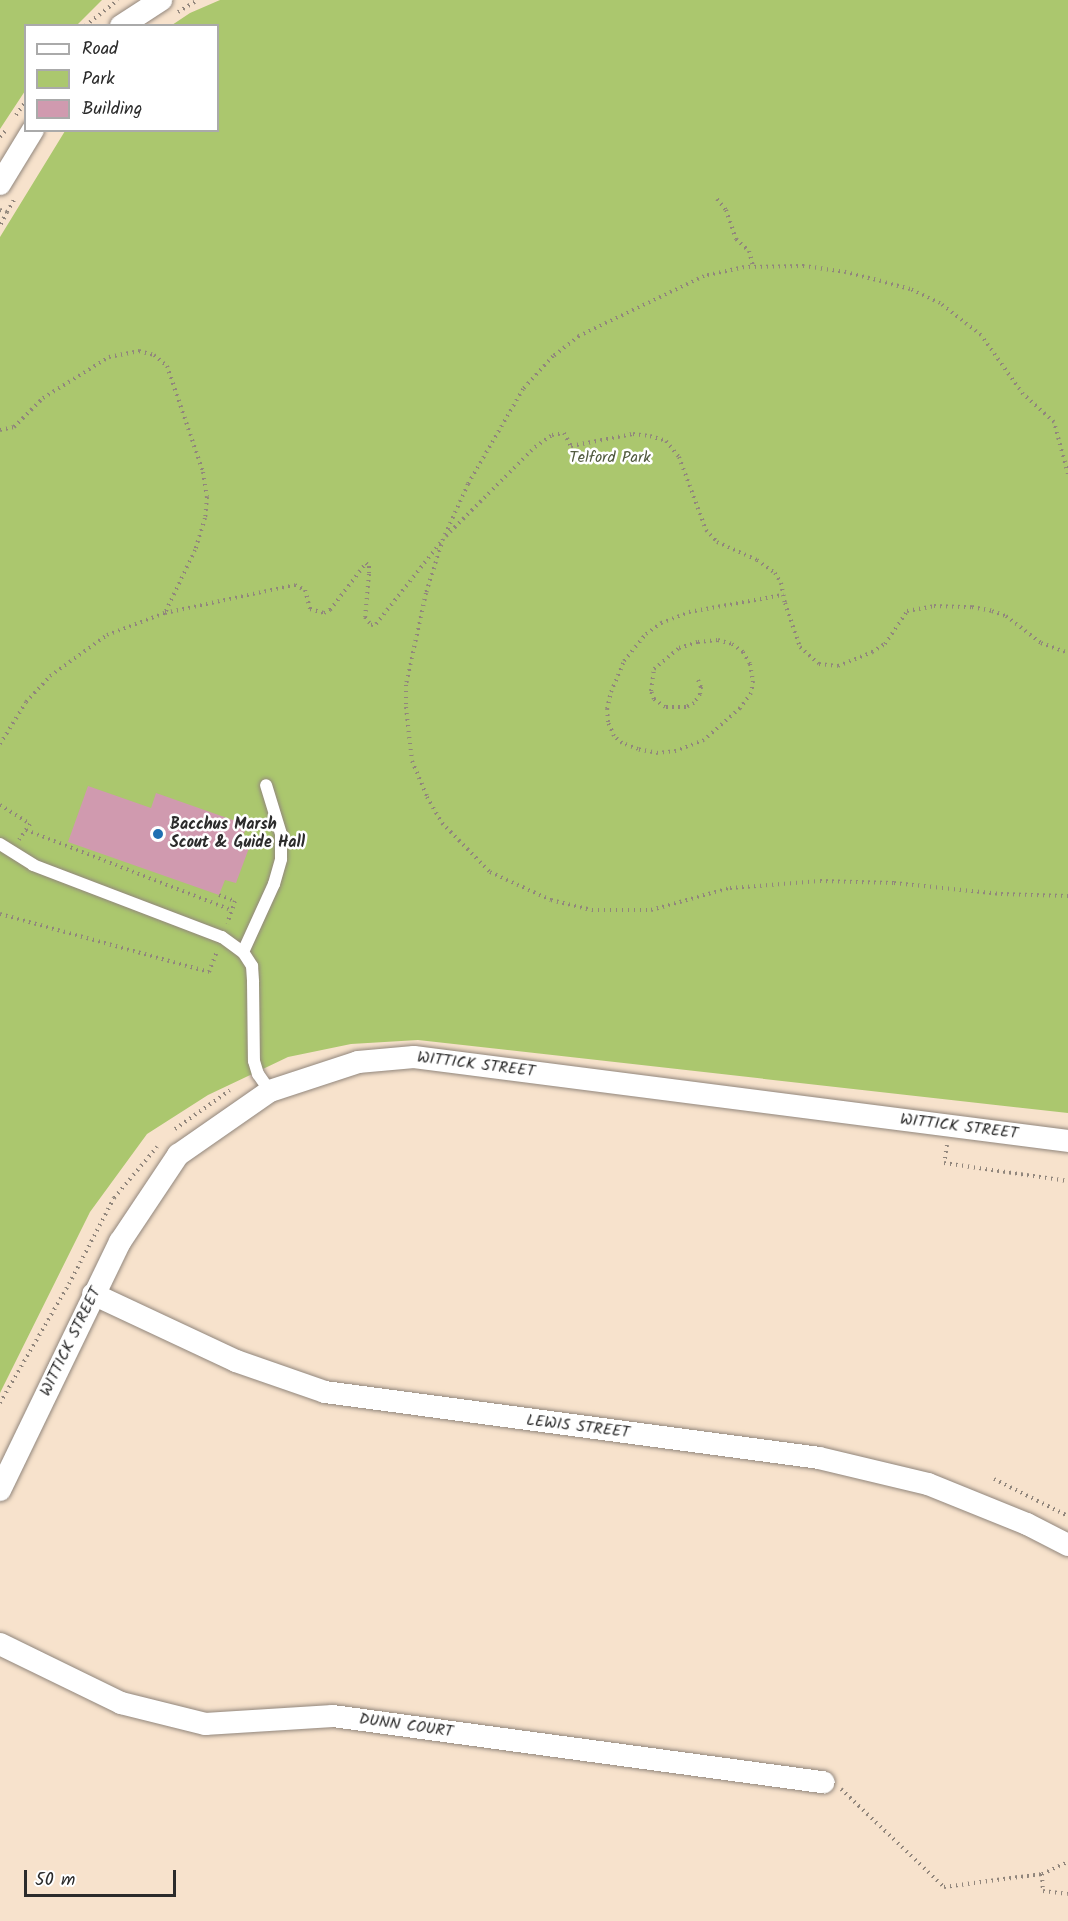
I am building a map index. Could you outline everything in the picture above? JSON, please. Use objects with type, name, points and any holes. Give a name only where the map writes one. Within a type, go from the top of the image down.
[{"type":"street","points":[[124,24],[161,0]]},
{"type":"street","points":[[0,184],[32,132]]},
{"type":"street","name":"WITTICK STREET","points":[[0,1490],[120,1242],[178,1155],[270,1091],[358,1062],[414,1057],[1068,1141]]},
{"type":"street","name":"LEWIS STREET","points":[[93,1294],[236,1360],[325,1392],[819,1458],[928,1484],[1027,1524],[1068,1545]]},
{"type":"street","name":"DUNN COURT","points":[[0,1644],[121,1703],[205,1724],[333,1716],[824,1782]]},
{"type":"lane","points":[[243,952],[274,884],[281,859],[281,834],[267,785]]},
{"type":"lane","points":[[0,844],[33,865],[222,937],[243,952],[252,966],[254,1060],[258,1074],[270,1091]]},
{"type":"path","points":[[88,24],[118,0]]},
{"type":"path","points":[[717,199],[726,210],[736,239],[749,251],[753,266]]},
{"type":"path","points":[[0,210],[7,212],[0,226]]},
{"type":"path","points":[[1068,474],[1054,422],[1023,394],[981,335],[949,309],[910,289],[846,272],[804,266],[753,266],[704,276],[579,336],[553,356],[524,389],[499,427],[468,484],[444,539],[426,593],[406,685],[407,732],[412,761],[442,823],[490,872],[551,900],[592,910],[651,910],[730,888],[820,881],[894,883],[1001,894],[1068,896]]},
{"type":"path","points":[[0,430],[14,427],[44,398],[109,357],[140,351],[154,355],[167,366],[203,472],[207,497],[205,518],[195,550],[165,613]]},
{"type":"path","points":[[0,744],[26,702],[50,676],[106,635],[165,613],[295,585],[305,590],[310,609],[324,613],[330,610],[366,564],[369,566],[369,574],[365,617],[371,625],[381,620],[444,539],[536,447],[552,435],[564,433],[571,446],[633,434],[666,441],[679,457],[706,530],[717,542],[757,560],[775,573],[781,583],[800,647],[811,660],[828,666],[850,662],[885,644],[907,611],[934,606],[972,607],[992,611],[1006,616],[1041,643],[1068,653]]},
{"type":"path","points":[[698,680],[701,687],[700,694],[694,703],[686,707],[665,707],[654,699],[651,691],[654,669],[679,648],[698,642],[718,640],[732,644],[743,652],[750,664],[753,681],[751,693],[740,708],[704,740],[676,751],[658,753],[622,743],[614,736],[607,709],[611,692],[624,661],[646,634],[661,623],[690,612],[783,595]]},
{"type":"path","points":[[26,830],[231,910]]},
{"type":"path","points":[[0,914],[134,949],[209,972],[235,901],[219,896]]},
{"type":"path","points":[[949,1126],[944,1164],[1068,1180]]},
{"type":"path","points":[[994,1479],[1068,1516]]},
{"type":"path","points":[[824,1782],[847,1792],[944,1887],[1042,1874],[1068,1862]]},
{"type":"path","points":[[1042,1874],[1043,1891],[1068,1894]]},
{"type":"green space","points":[[0,0],[102,0],[78,24],[24,24],[24,93],[0,129]]},
{"type":"green space","name":"Telford Park","points":[[220,0],[1068,0],[1068,1113],[418,1040],[351,1044],[288,1057],[208,1095],[147,1134],[90,1212],[0,1393],[0,237],[64,132],[219,132],[219,24],[174,24],[190,13]]},
{"type":"building","name":"Bacchus Marsh Scout & Guide Hall","points":[[88,786],[151,808],[156,793],[247,825],[240,845],[249,848],[236,883],[225,880],[219,895],[68,842]]},
{"type":"place","name":"Bacchus Marsh Scout & Guide Hall","points":[[158,834]]}]
